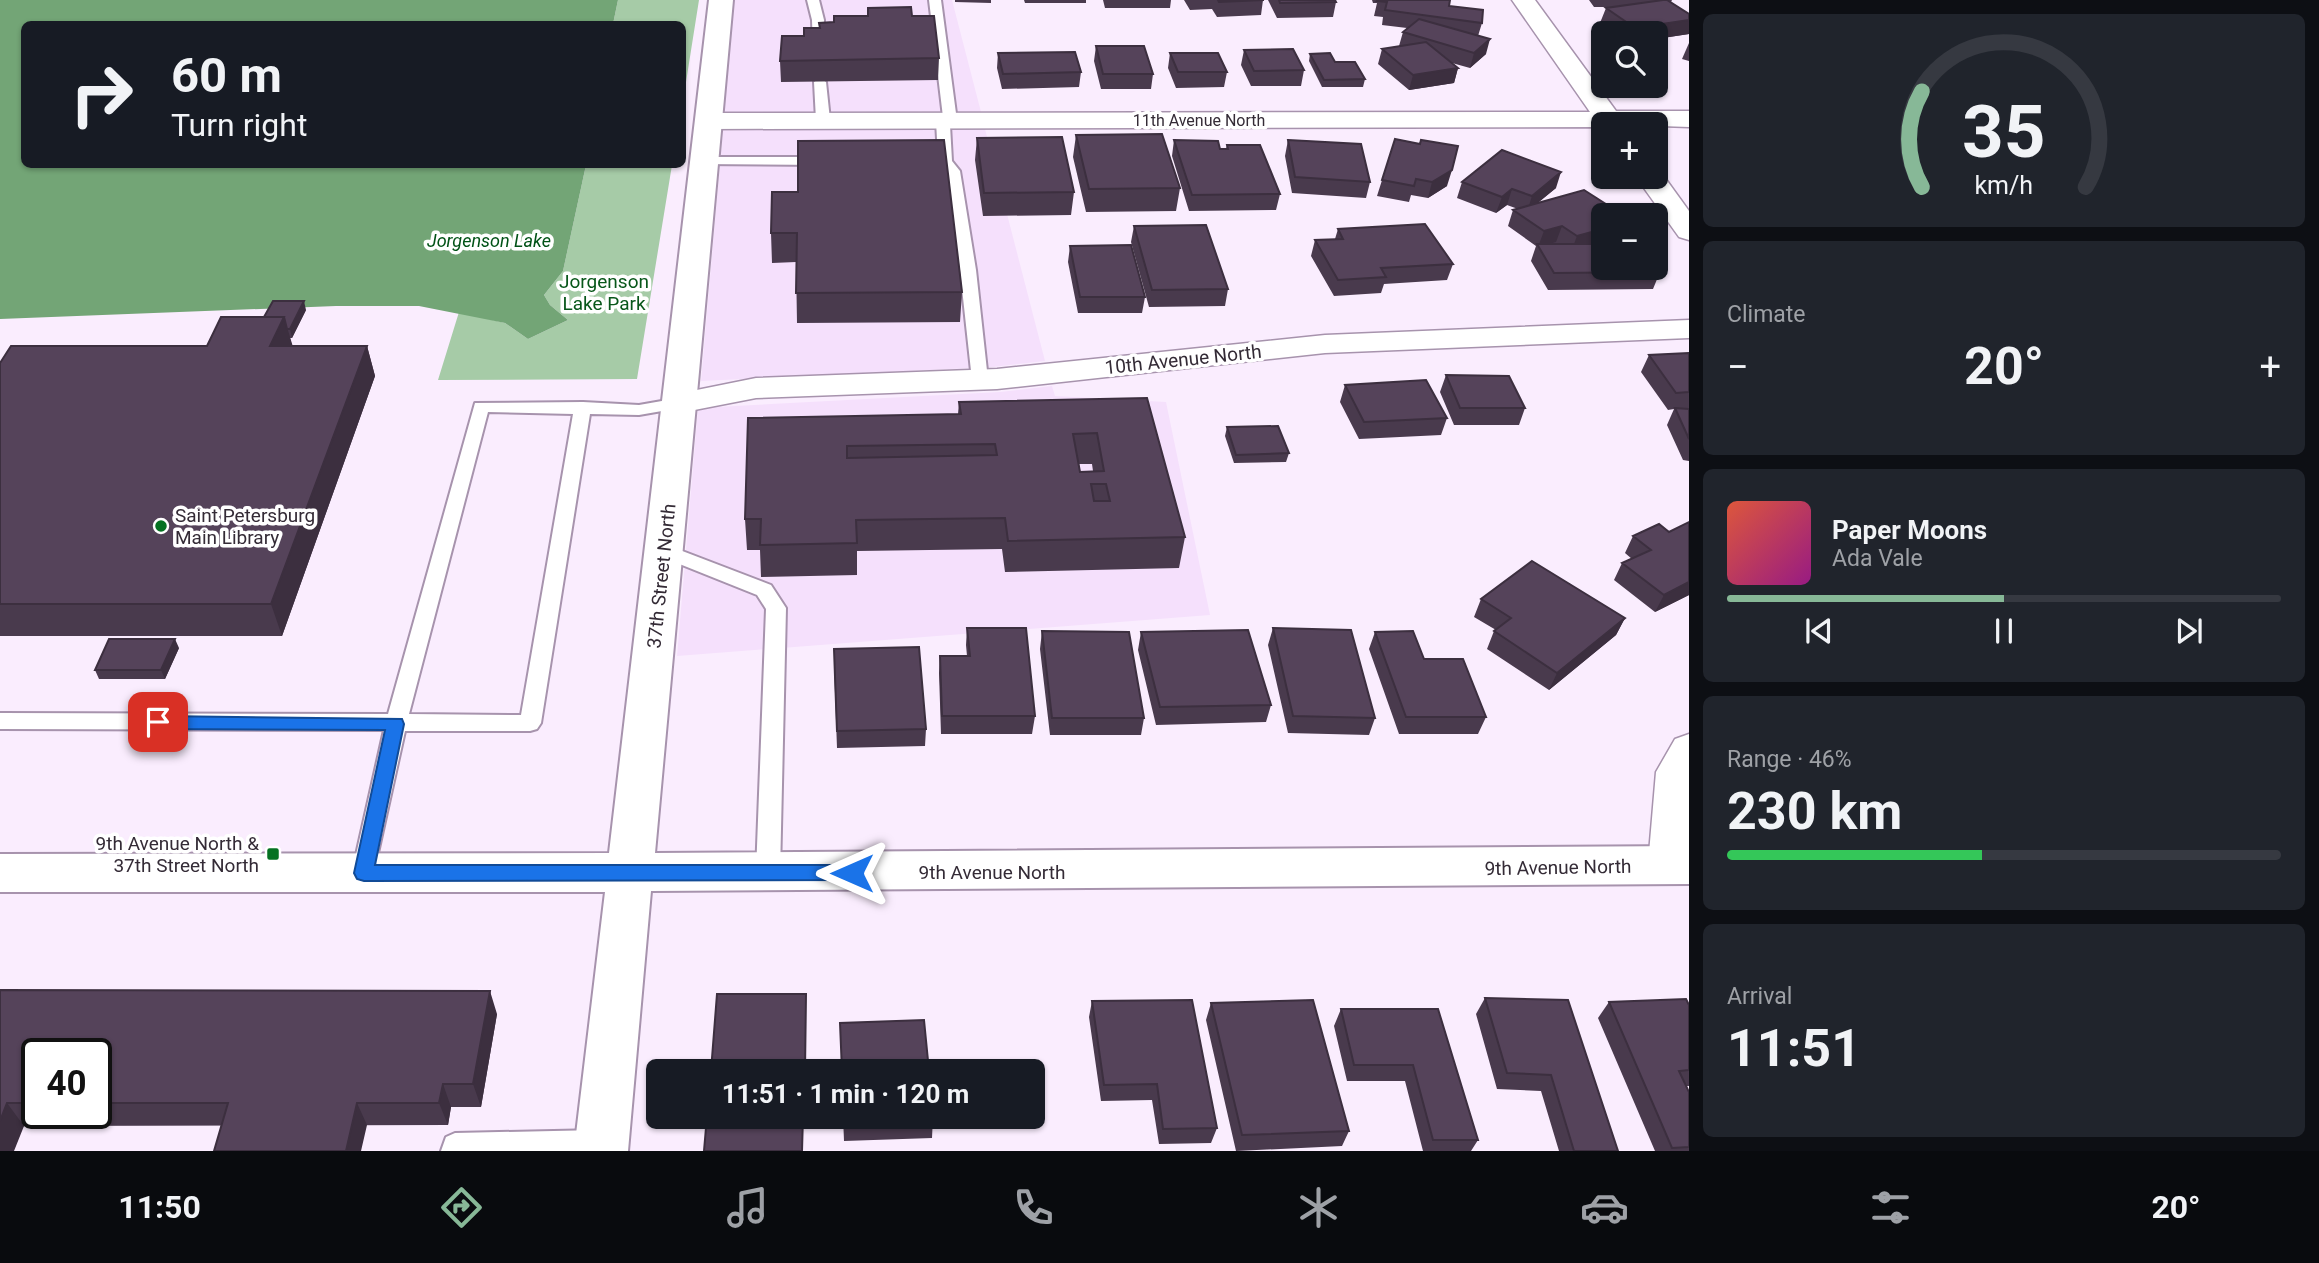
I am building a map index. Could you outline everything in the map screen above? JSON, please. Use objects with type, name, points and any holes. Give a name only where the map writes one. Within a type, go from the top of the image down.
[{"type":"street","name":"37th Street North","points":[[601,1147],[720,0]]},
{"type":"street","points":[[1523,0],[1603,112]]},
{"type":"street","name":"11th Avenue North","points":[[1668,120],[1689,119]]},
{"type":"street","name":"11th Avenue North","points":[[708,121],[1591,122]]},
{"type":"street","points":[[1659,189],[1689,231]]},
{"type":"street","name":"10th Avenue North","points":[[679,403],[756,388],[980,380],[1325,344],[1689,329]]},
{"type":"street","points":[[1679,865],[1677,772],[1689,750]]},
{"type":"street","name":"9th Avenue North","points":[[0,873],[768,873],[1679,865]]},
{"type":"lane","points":[[813,0],[818,20],[818,50]]},
{"type":"lane","points":[[935,0],[947,121],[945,160],[953,172],[968,270],[980,380]]},
{"type":"lane","points":[[820,82],[823,120]]},
{"type":"lane","points":[[921,161],[945,160]]},
{"type":"lane","points":[[704,161],[835,161]]},
{"type":"lane","points":[[364,873],[396,724],[481,407],[639,410],[679,403]]},
{"type":"lane","points":[[0,721],[530,723],[583,407]]},
{"type":"lane","points":[[664,550],[764,590],[776,608],[768,873]]},
{"type":"lane","points":[[454,1151],[455,1146],[601,1147]]},
{"type":"shaded area","points":[[734,0],[952,0],[981,112],[724,112]]},
{"type":"shaded area","points":[[723,129],[985,129],[1045,361],[993,367],[701,381]]},
{"type":"shaded area","points":[[1052,386],[1055,396],[1166,402],[1210,615],[677,656],[698,408],[1000,392]]},
{"type":"green space","points":[[618,0],[699,0],[686,82],[686,21],[614,21]]},
{"type":"green space","name":"Jorgenson Lake Park","points":[[585,168],[672,168],[637,379],[438,380],[459,312],[505,323],[528,339],[568,320],[550,305],[544,295],[563,271]]},
{"type":"water","name":"Jorgenson Lake","points":[[0,0],[618,0],[614,21],[21,21],[21,168],[585,168],[563,271],[544,295],[550,305],[568,320],[528,339],[505,323],[419,306],[336,306],[0,319]]},
{"type":"building","points":[[1218,0],[1264,0],[1219,2]]},
{"type":"building","points":[[1279,0],[1335,0],[1336,2],[1280,3]]},
{"type":"building","points":[[1378,0],[1450,0],[1449,6],[1483,10],[1482,23],[1385,10],[1387,2]]},
{"type":"building","points":[[1667,0],[1689,14],[1689,20],[1668,23],[1668,21],[1625,21],[1606,8]]},
{"type":"building","points":[[911,7],[912,16],[934,16],[939,58],[780,61],[782,36],[804,36],[804,28],[820,28],[819,23],[834,22],[834,16],[868,16],[868,8]]},
{"type":"building","points":[[1419,19],[1490,39],[1474,53],[1403,32]]},
{"type":"building","points":[[1426,42],[1458,68],[1413,75],[1382,49]]},
{"type":"building","points":[[1096,46],[1144,46],[1153,74],[1103,74]]},
{"type":"building","points":[[1293,49],[1304,70],[1254,71],[1244,50]]},
{"type":"building","points":[[1075,52],[1081,72],[1003,74],[998,53]]},
{"type":"building","points":[[1170,53],[1218,53],[1227,72],[1178,72]]},
{"type":"building","points":[[1330,53],[1335,62],[1355,62],[1365,79],[1324,80],[1310,54]]},
{"type":"building","points":[[1162,134],[1180,188],[1089,189],[1076,135]]},
{"type":"building","points":[[1062,137],[1074,192],[984,193],[977,138]]},
{"type":"building","points":[[1395,139],[1420,144],[1421,140],[1458,146],[1452,170],[1432,182],[1416,179],[1414,186],[1382,180]]},
{"type":"building","points":[[944,140],[962,292],[796,293],[797,233],[771,233],[772,192],[798,192],[798,141]]},
{"type":"building","points":[[1174,140],[1218,141],[1220,149],[1228,149],[1227,145],[1260,145],[1280,194],[1192,195]]},
{"type":"building","points":[[1288,140],[1361,144],[1370,182],[1295,177]]},
{"type":"building","points":[[1502,150],[1561,172],[1532,196],[1512,189],[1502,197],[1462,182]]},
{"type":"building","points":[[1584,190],[1604,203],[1591,203],[1591,232],[1577,236],[1562,226],[1544,231],[1513,210]]},
{"type":"building","points":[[1425,224],[1453,264],[1381,268],[1386,277],[1338,280],[1315,240],[1343,239],[1338,229]]},
{"type":"building","points":[[1206,225],[1228,289],[1152,290],[1134,226]]},
{"type":"building","points":[[1537,244],[1591,244],[1591,273],[1554,273]]},
{"type":"building","points":[[1131,245],[1145,297],[1080,297],[1070,246]]},
{"type":"building","points":[[273,301],[304,301],[290,329],[287,329],[284,317],[264,317]]},
{"type":"building","name":"Saint Petersburg Main Library","points":[[221,317],[284,317],[270,346],[367,346],[271,604],[0,604],[0,363],[11,346],[207,346]]},
{"type":"building","points":[[1689,353],[1689,392],[1676,393],[1649,355]]},
{"type":"building","points":[[1446,375],[1509,376],[1525,408],[1460,408]]},
{"type":"building","points":[[1426,380],[1447,418],[1364,422],[1345,385]]},
{"type":"building","points":[[1147,398],[1185,537],[1008,541],[1005,518],[856,520],[857,543],[760,545],[761,519],[745,519],[748,418],[961,414],[959,402]],"holes":[[[1097,433],[1104,471],[1080,472],[1073,434]],[[995,444],[997,455],[847,458],[847,446]],[[1091,484],[1106,484],[1110,501],[1094,501]]]},
{"type":"building","points":[[1675,408],[1689,409],[1689,439]]},
{"type":"building","points":[[1278,426],[1289,453],[1236,455],[1227,427]]},
{"type":"building","points":[[1689,522],[1689,582],[1664,595],[1622,563],[1651,550],[1633,536],[1659,524],[1669,532]]},
{"type":"building","points":[[1532,561],[1625,618],[1557,673],[1494,631],[1511,618],[1481,599]]},
{"type":"building","points":[[967,628],[1026,628],[1035,716],[942,716],[940,656],[970,656]]},
{"type":"building","points":[[1273,628],[1351,630],[1375,718],[1293,716]]},
{"type":"building","points":[[1248,630],[1271,705],[1160,707],[1141,632]]},
{"type":"building","points":[[1042,631],[1129,632],[1144,718],[1052,718]]},
{"type":"building","points":[[1413,631],[1424,659],[1463,659],[1486,717],[1406,717],[1375,632]]},
{"type":"building","points":[[109,639],[175,639],[161,670],[95,670]]},
{"type":"building","points":[[919,647],[926,729],[837,731],[834,649]]},
{"type":"building","points":[[0,990],[490,991],[473,1084],[443,1084],[439,1103],[357,1103],[346,1151],[214,1151],[228,1103],[112,1103],[112,1038],[21,1038],[21,1103],[7,1103],[0,1121]]},
{"type":"building","points":[[717,994],[806,994],[805,1059],[712,1059]]},
{"type":"building","points":[[1485,998],[1568,1000],[1618,1151],[1574,1151],[1551,1075],[1507,1073]]},
{"type":"building","points":[[1686,999],[1689,1005],[1689,1070],[1679,1071],[1689,1092],[1689,1147],[1672,1148],[1609,1002]]},
{"type":"building","points":[[1192,1000],[1217,1128],[1163,1129],[1157,1084],[1104,1085],[1092,1001]]},
{"type":"building","points":[[1313,1000],[1349,1131],[1242,1135],[1211,1003]]},
{"type":"building","points":[[1341,1009],[1438,1009],[1478,1140],[1433,1140],[1413,1065],[1354,1065]]},
{"type":"building","points":[[924,1020],[928,1059],[842,1059],[840,1023]]},
{"type":"building","points":[[706,1129],[803,1129],[802,1151],[704,1151]]},
{"type":"place","name":"Saint Petersburg Main Library","points":[[161,526]]},
{"type":"place","name":"9th Avenue North & 37th Street North","points":[[273,854]]},
{"type":"route","points":[[158,722],[396,724],[364,873],[852,873]]}]
